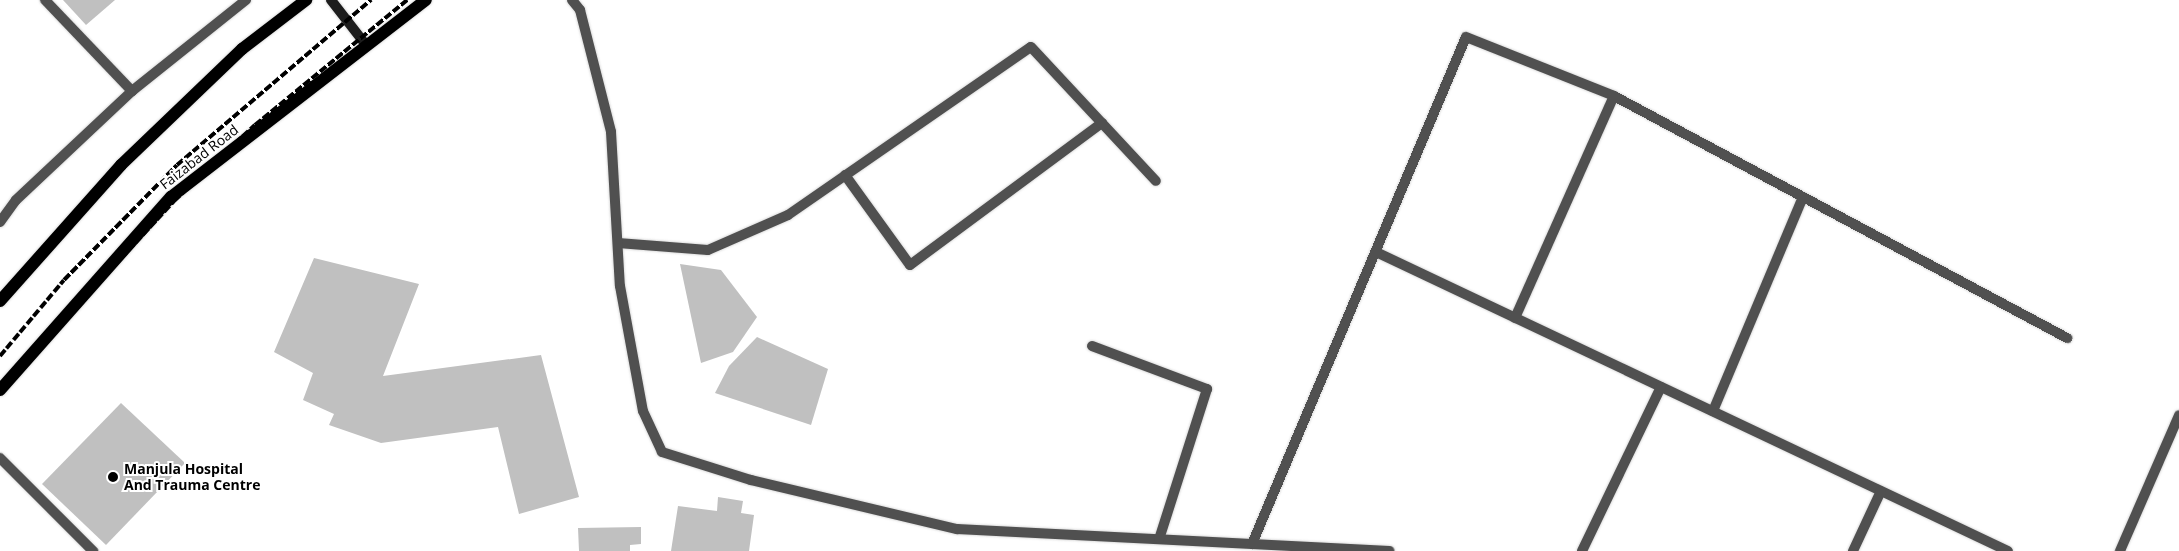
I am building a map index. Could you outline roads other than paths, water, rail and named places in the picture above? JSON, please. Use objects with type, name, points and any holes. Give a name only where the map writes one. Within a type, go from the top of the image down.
[{"type":"main road","points":[[0,301],[121,165],[242,50],[306,0]]},
{"type":"main road","name":"Faizabad Road","points":[[0,390],[171,197],[425,0]]},
{"type":"street","points":[[45,0],[132,91]]},
{"type":"street","points":[[0,222],[16,200],[132,91],[246,0]]},
{"type":"street","points":[[331,0],[366,46]]},
{"type":"street","points":[[572,0],[580,10],[611,132],[620,286],[643,411],[662,452],[751,480],[957,529],[1389,551]]},
{"type":"street","points":[[1252,544],[1466,37],[1614,96],[2067,338]]},
{"type":"street","points":[[618,243],[708,250],[788,214],[1031,47],[1156,182]]},
{"type":"street","points":[[1515,318],[1614,96]]},
{"type":"street","points":[[845,175],[910,264],[1102,123]]},
{"type":"street","points":[[1713,411],[1803,197]]},
{"type":"street","points":[[1376,252],[2008,551]]},
{"type":"street","points":[[1092,346],[1208,389],[1159,539]]},
{"type":"street","points":[[1582,551],[1661,386]]},
{"type":"street","points":[[2120,551],[2179,416]]},
{"type":"street","points":[[0,458],[93,551]]},
{"type":"street","points":[[1854,551],[1881,491]]},
{"type":"railway","points":[[0,356],[64,280],[177,165],[371,0]]},
{"type":"railway","points":[[0,389],[174,201],[255,125],[407,0]]},
{"type":"place","name":"Manjula Hospital And Trauma Centre","points":[[113,477]]}]
